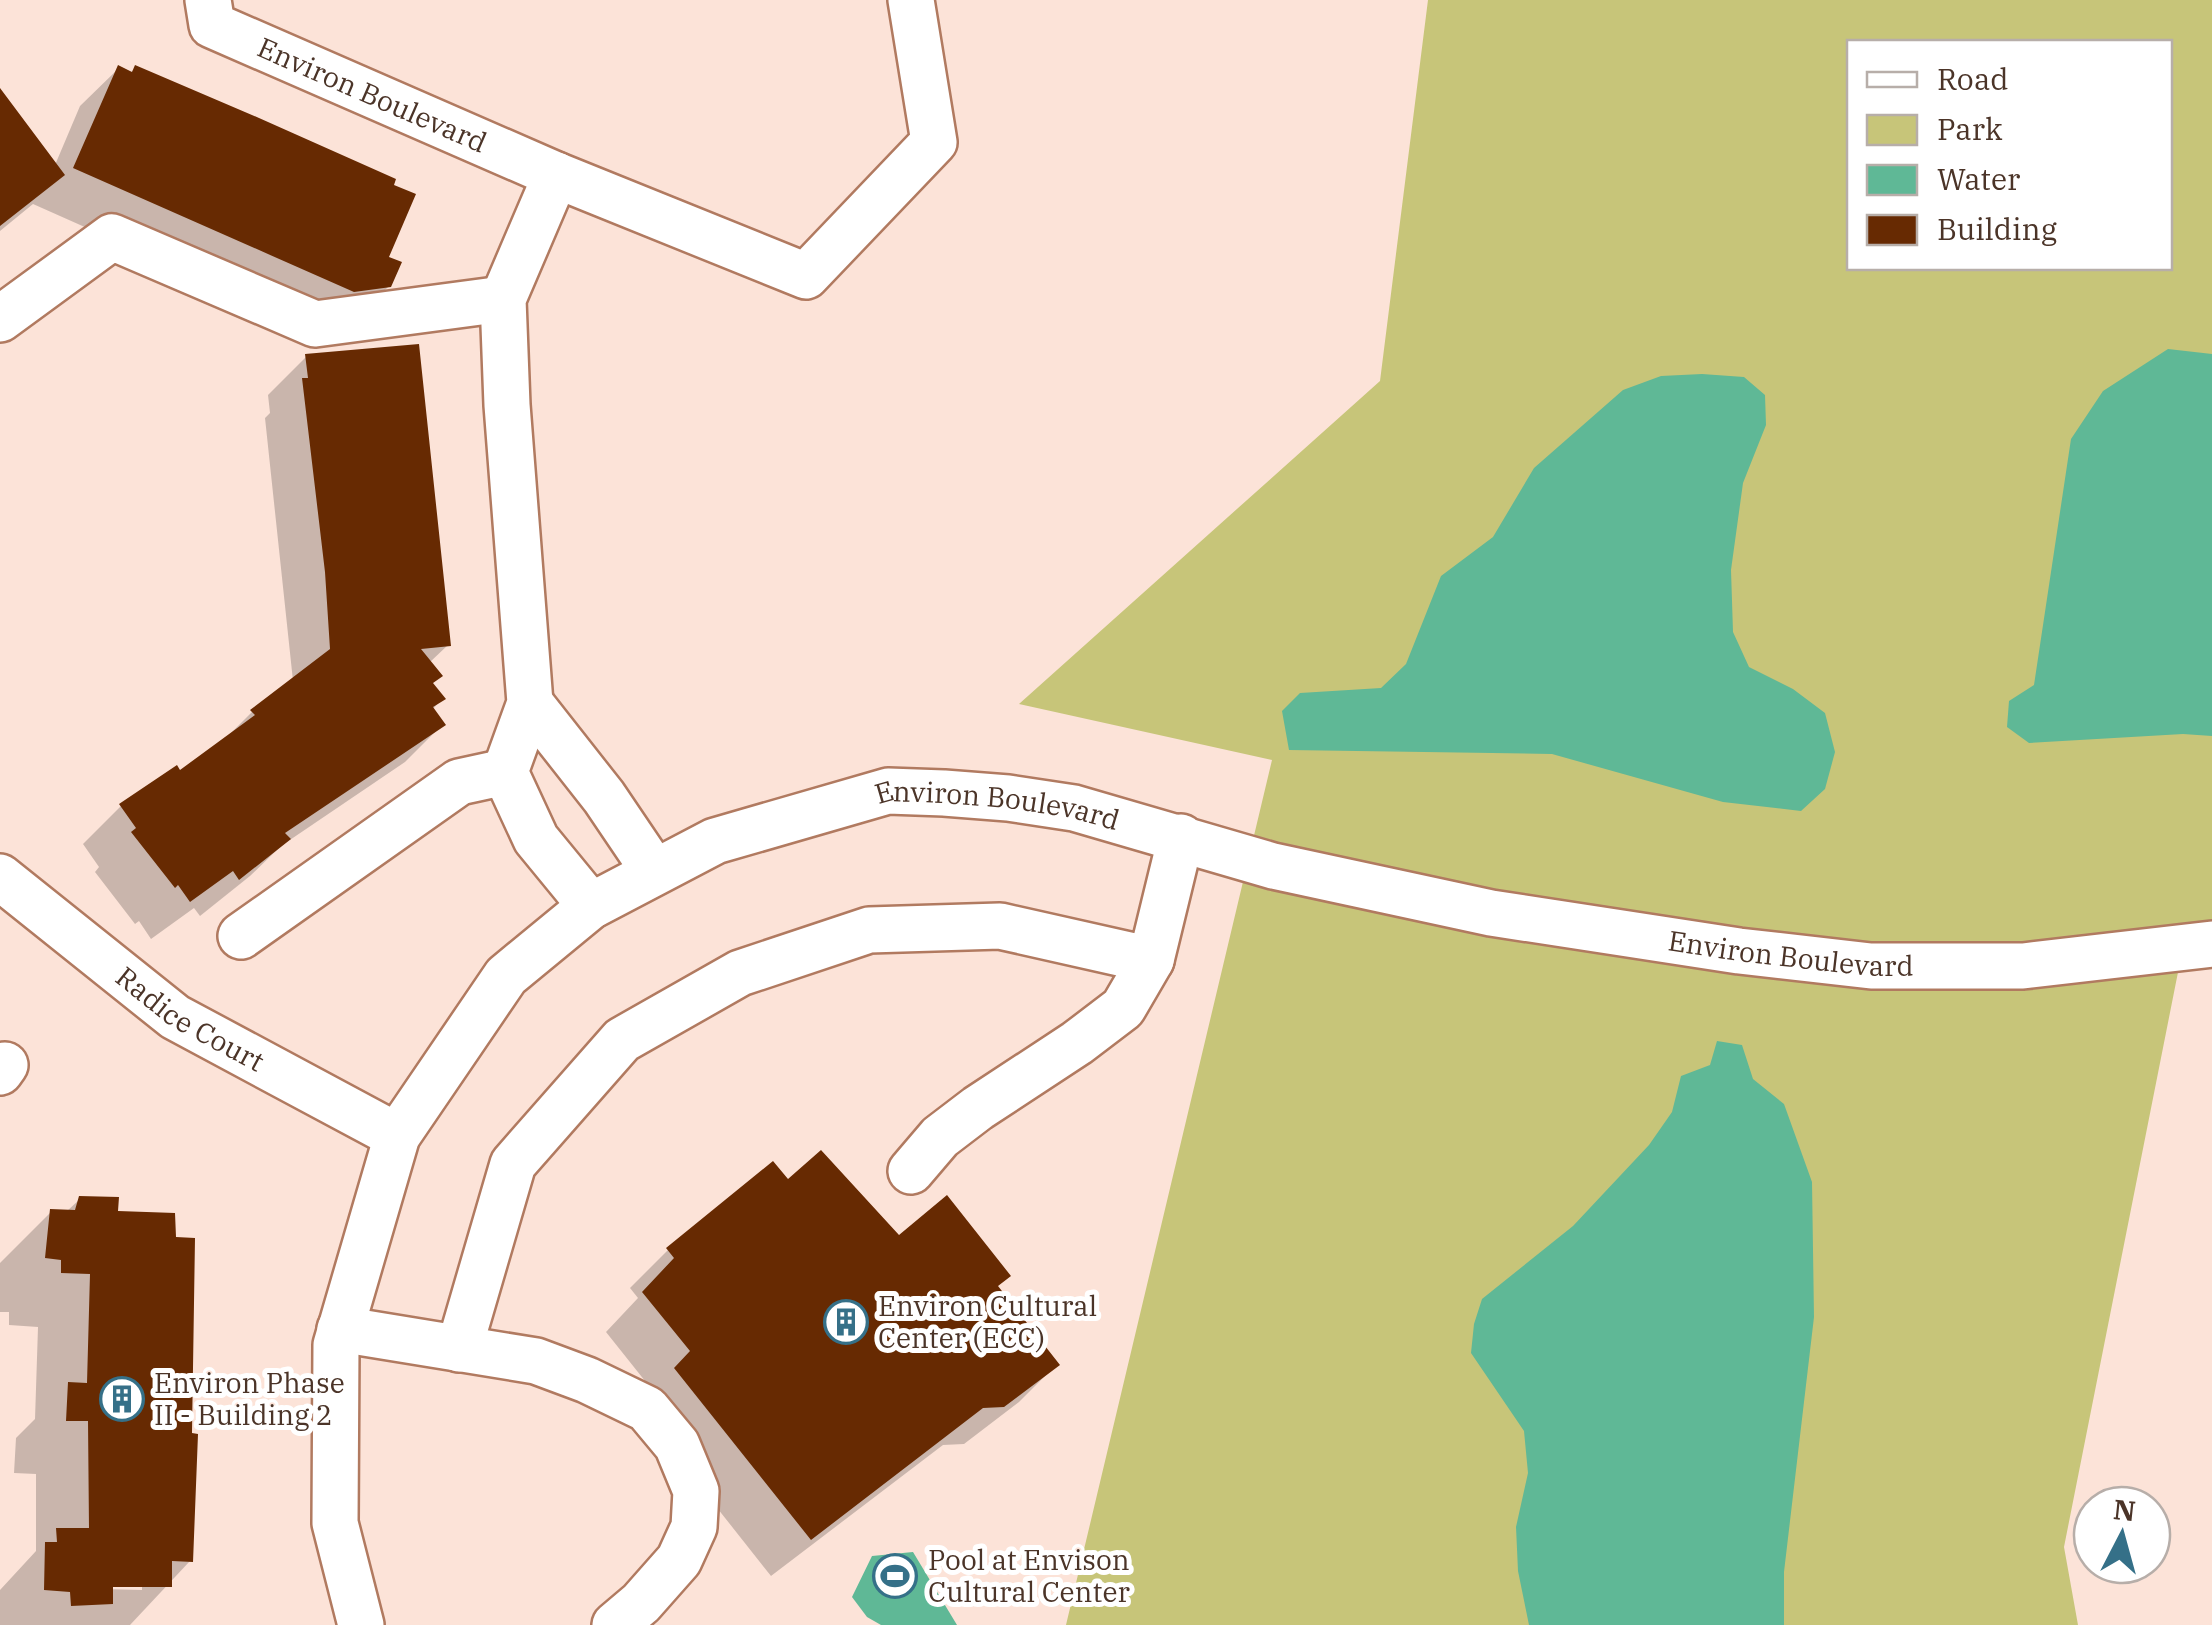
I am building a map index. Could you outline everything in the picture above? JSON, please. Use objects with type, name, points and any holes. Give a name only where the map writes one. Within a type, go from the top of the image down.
[{"type":"street","name":"Environ Boulevard","points":[[208,0],[212,25],[556,175],[806,276],[934,142],[911,0]]},
{"type":"street","points":[[556,175],[503,299],[507,404],[530,702],[505,772],[536,840],[591,906]]},
{"type":"street","points":[[0,319],[112,237],[315,324],[503,299]]},
{"type":"street","points":[[530,702],[604,796],[654,871]]},
{"type":"street","points":[[241,936],[459,782],[505,772]]},
{"type":"street","name":"Environ Boulevard","points":[[361,1625],[336,1523],[336,1345],[397,1136],[506,976],[591,906],[715,841],[888,791],[1008,798],[1058,806],[1181,837],[1274,866],[1490,914],[1739,952],[1870,966],[2022,966],[2212,944]]},
{"type":"street","points":[[911,1171],[940,1137],[1122,1008],[1151,960],[1181,837]]},
{"type":"street","name":"Radice Court","points":[[0,877],[175,1017],[397,1136]]},
{"type":"street","points":[[459,1349],[513,1164],[622,1040],[740,974],[869,930],[1000,926],[1151,960]]},
{"type":"street","points":[[340,1329],[536,1361],[647,1409],[678,1445],[696,1491],[694,1527],[679,1560],[640,1604],[615,1625]]},
{"type":"green space","points":[[1428,0],[2212,0],[2212,944],[2183,947],[2076,1485],[2072,1485],[2064,1547],[2078,1625],[1066,1625],[1272,760],[1019,704],[1380,381]]},
{"type":"water","points":[[2168,349],[2212,354],[2212,736],[2183,734],[2029,743],[2007,727],[2009,701],[2034,685],[2071,439],[2103,391]]},
{"type":"water","points":[[1661,376],[1744,377],[1765,395],[1766,425],[1743,483],[1731,570],[1733,632],[1749,667],[1793,689],[1825,713],[1835,752],[1825,789],[1801,811],[1723,802],[1552,754],[1289,750],[1282,711],[1300,693],[1381,688],[1406,664],[1441,576],[1493,537],[1534,468],[1623,390]]},
{"type":"water","points":[[1717,1041],[1742,1045],[1753,1079],[1784,1104],[1812,1182],[1814,1317],[1784,1572],[1784,1625],[1529,1625],[1518,1571],[1516,1527],[1528,1473],[1524,1431],[1471,1353],[1482,1299],[1573,1226],[1649,1145],[1672,1112],[1681,1076],[1710,1065]]},
{"type":"water","name":"Pool at Envison Cultural Center","points":[[913,1552],[957,1625],[881,1625],[867,1617],[852,1597],[872,1556]]},
{"type":"building","points":[[118,65],[132,72],[135,65],[259,118],[396,179],[394,185],[416,194],[389,257],[402,262],[391,287],[354,292],[73,168]]},
{"type":"building","points":[[0,88],[65,175],[0,226]]},
{"type":"building","points":[[419,344],[451,646],[421,649],[443,676],[433,683],[446,699],[433,707],[446,725],[285,833],[291,839],[239,880],[233,871],[190,902],[131,832],[136,828],[119,804],[177,765],[180,770],[255,715],[250,710],[330,649],[302,378],[308,378],[305,354]]},
{"type":"building","name":"Environ Cultural Center (ECC)","points":[[821,1150],[899,1235],[947,1195],[1011,1276],[998,1286],[1060,1365],[1004,1407],[983,1408],[811,1540],[674,1368],[690,1351],[642,1292],[674,1258],[666,1248],[773,1161],[788,1179]]},
{"type":"building","name":"Environ Phase II - Building 2","points":[[79,1196],[119,1197],[118,1211],[175,1213],[176,1237],[195,1238],[192,1433],[198,1434],[193,1562],[172,1561],[172,1587],[113,1587],[113,1604],[71,1606],[70,1592],[44,1590],[45,1542],[57,1542],[56,1528],[89,1528],[88,1421],[66,1421],[68,1382],[87,1383],[90,1274],[61,1273],[61,1260],[45,1258],[50,1209],[75,1210]]},
{"type":"place","name":"Environ Cultural Center (ECC)","points":[[846,1322]]},
{"type":"place","name":"Environ Phase II - Building 2","points":[[122,1399]]},
{"type":"place","name":"Pool at Envison Cultural Center","points":[[895,1576]]}]
